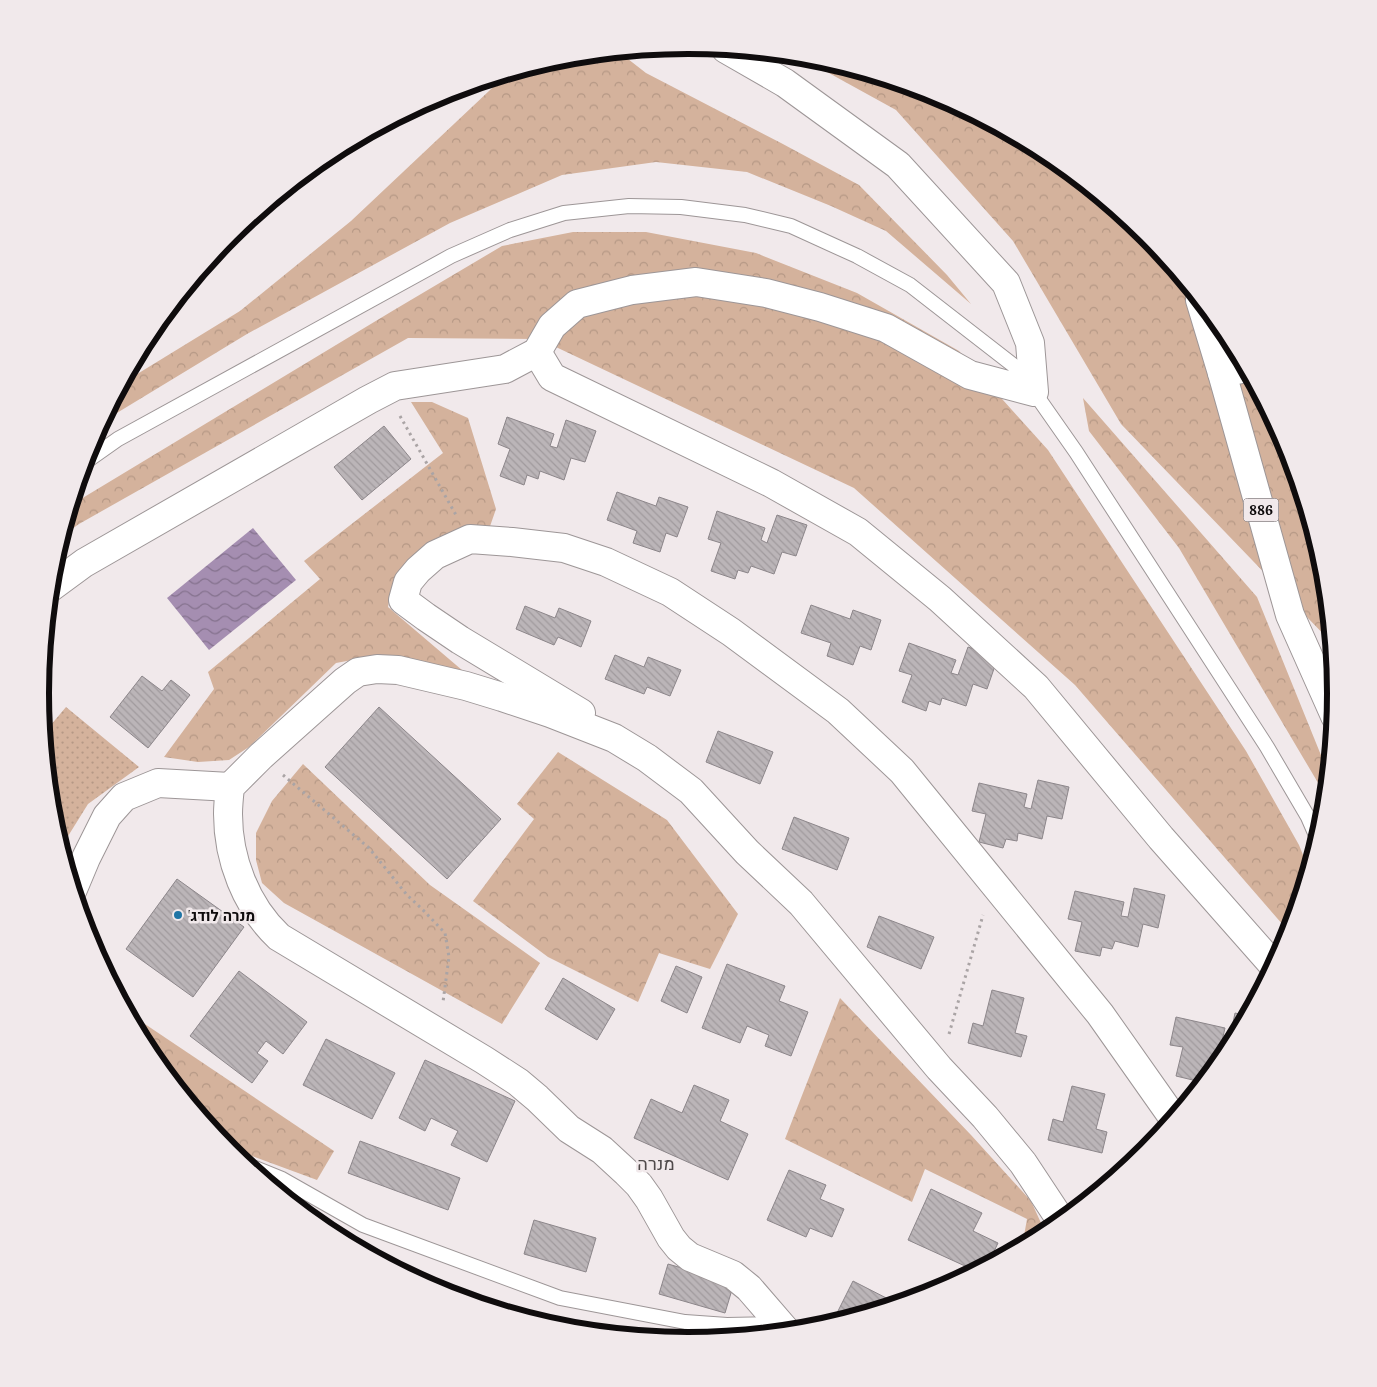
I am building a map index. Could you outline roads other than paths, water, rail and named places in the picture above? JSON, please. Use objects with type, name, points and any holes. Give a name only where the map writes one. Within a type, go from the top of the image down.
[{"type":"street","points":[[59,581],[84,563],[395,386],[505,369],[536,352],[552,326],[577,304],[632,290],[696,282],[766,293],[820,307],[886,328],[970,375],[1034,392],[1030,343],[1006,283],[898,166],[786,83],[738,56]]},
{"type":"street","name":"886","points":[[1215,331],[1234,370],[1290,615],[1328,700]]},
{"type":"street","points":[[536,352],[552,377],[771,483],[858,532],[940,599],[1036,687],[1161,838],[1269,961]]},
{"type":"street","points":[[1058,1215],[1024,1164],[985,1117],[939,1068],[801,903],[747,852],[691,791],[647,758],[614,738],[575,708],[460,640],[404,600],[408,582],[418,570],[435,555],[470,539],[564,548],[606,562],[670,592],[731,632],[838,711],[902,771],[1100,1014],[1170,1114]]},
{"type":"street","points":[[614,738],[550,713],[466,686],[398,670],[377,669],[358,672],[345,681],[261,756],[230,787],[228,814],[231,843],[238,874],[266,925],[279,937],[518,1082],[569,1129],[602,1150],[639,1185],[649,1199],[670,1238],[679,1248],[690,1257],[733,1275],[749,1288],[782,1326]]},
{"type":"street","points":[[77,880],[107,816],[124,797],[158,783],[230,787]]},
{"type":"lane","points":[[95,455],[118,439],[451,256],[510,230],[564,213],[629,206],[681,207],[745,215],[790,226],[857,256],[910,285],[1012,365],[1034,392],[1076,452],[1267,747],[1313,829]]},
{"type":"lane","points":[[265,1172],[282,1179],[363,1225],[560,1298],[685,1322],[775,1328]]},
{"type":"water","points":[[253,528],[296,580],[209,650],[167,598]]},
{"type":"place","name":"'מנרה לודג","points":[[178,915]]},
{"type":"district","name":"מנרה","points":[[656,1163]]}]
